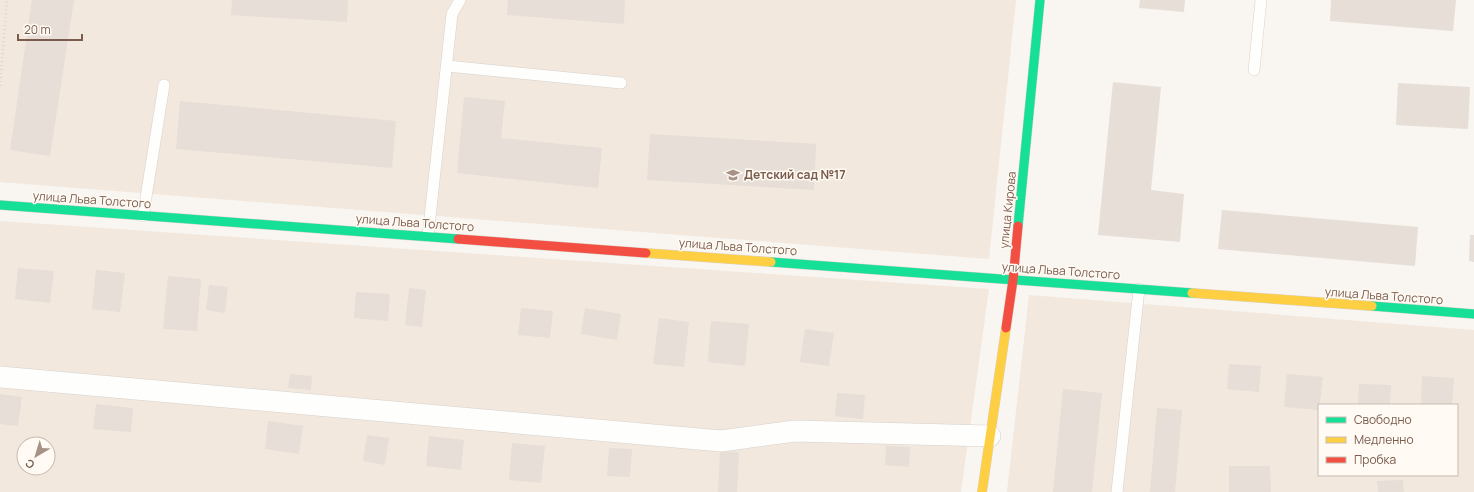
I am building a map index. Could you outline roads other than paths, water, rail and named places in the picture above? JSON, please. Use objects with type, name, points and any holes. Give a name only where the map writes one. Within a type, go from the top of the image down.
[{"type":"street","name":"улица Кирова","points":[[982,492],[1013,280],[1040,0]]},
{"type":"street","name":"улица Льва Толстого","points":[[0,205],[1474,314]]},
{"type":"street","points":[[0,377],[721,441],[795,432],[990,436]]},
{"type":"lane","points":[[428,236],[452,14],[460,0]]},
{"type":"lane","points":[[1254,70],[1261,0]]},
{"type":"lane","points":[[447,66],[621,83]]},
{"type":"lane","points":[[143,216],[164,85]]},
{"type":"lane","points":[[1117,492],[1139,289]]},
{"type":"place","name":"Детский сад №17","points":[[733,175]]}]
